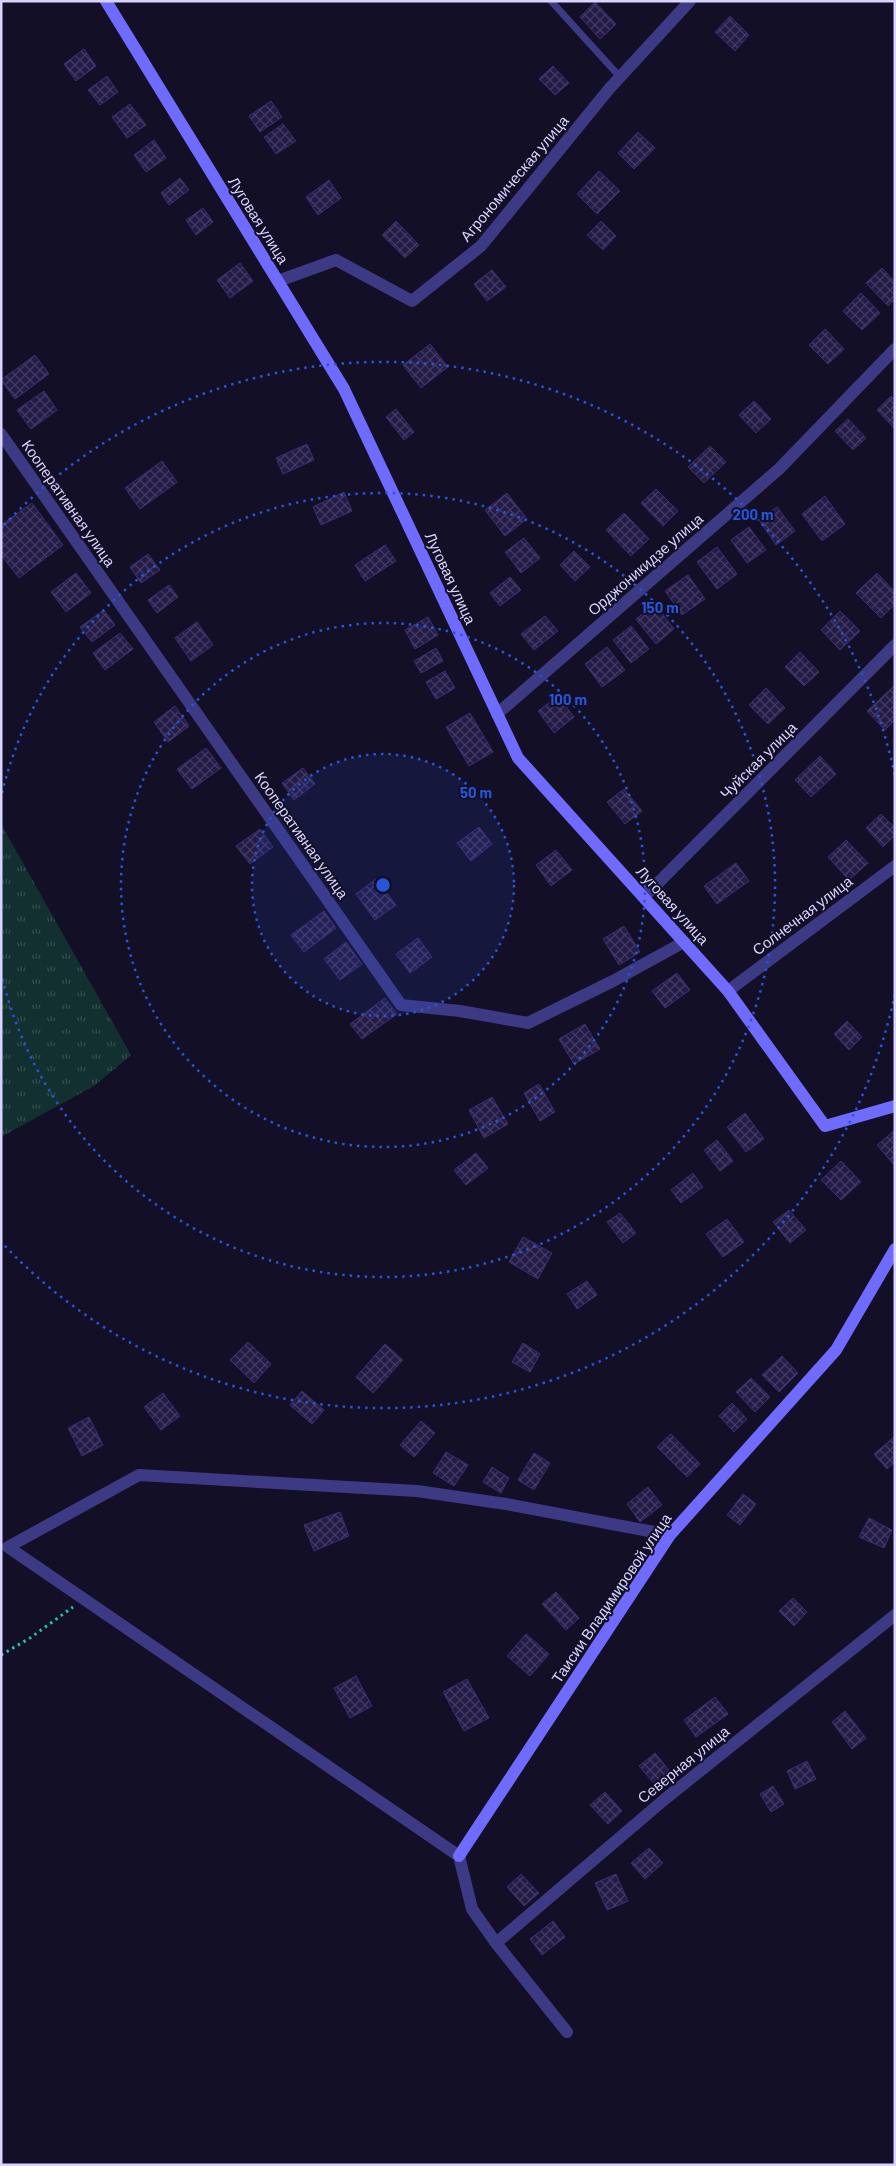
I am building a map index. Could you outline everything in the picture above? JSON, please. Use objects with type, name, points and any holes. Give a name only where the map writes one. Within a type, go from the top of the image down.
[{"type":"street","name":"Луговая улица","points":[[106,1],[344,389],[518,758],[728,991],[825,1126],[895,1106]]},
{"type":"street","name":"Агрономическая улица","points":[[278,281],[336,260],[412,301],[481,246],[620,77],[690,1]]},
{"type":"street","name":"Орджоникидзе улица","points":[[497,714],[779,469],[895,349]]},
{"type":"street","name":"Кооперативная улица","points":[[1,434],[401,1005],[460,1011],[528,1022],[613,981],[684,942]]},
{"type":"street","name":"Чуйская улица","points":[[644,897],[895,645]]},
{"type":"street","name":"Солнечная улица","points":[[728,991],[895,866]]},
{"type":"street","name":"Таисии Владимировой улица","points":[[458,1856],[670,1535],[836,1350],[895,1249]]},
{"type":"street","points":[[568,2032],[496,1943],[472,1909],[458,1856],[8,1547],[139,1475],[417,1491],[506,1504],[670,1535]]},
{"type":"street","name":"Северная улица","points":[[496,1943],[665,1799],[895,1615]]},
{"type":"lane","points":[[551,1],[620,77]]},
{"type":"path","points":[[1,1655],[30,1638],[83,1599]]},
{"type":"green space","points":[[1,824],[131,1055],[94,1086],[1,1137]]},
{"type":"building","points":[[595,2],[616,24],[600,39],[580,17]]},
{"type":"building","points":[[730,16],[749,35],[735,51],[715,32]]},
{"type":"building","points":[[84,49],[96,66],[76,81],[64,64]]},
{"type":"building","points":[[553,66],[569,83],[555,95],[539,79]]},
{"type":"building","points":[[107,76],[118,92],[100,105],[88,90]]},
{"type":"building","points":[[271,101],[282,117],[260,132],[249,116]]},
{"type":"building","points":[[130,104],[146,125],[127,138],[112,117]]},
{"type":"building","points":[[283,124],[296,141],[276,154],[264,137]]},
{"type":"building","points":[[638,132],[655,148],[634,169],[618,153]]},
{"type":"building","points":[[154,140],[166,158],[146,172],[134,155]]},
{"type":"building","points":[[599,171],[620,191],[597,214],[577,194]]},
{"type":"building","points":[[180,178],[189,190],[169,205],[161,193]]},
{"type":"building","points":[[329,180],[341,198],[318,215],[306,197]]},
{"type":"building","points":[[203,208],[213,222],[196,235],[186,220]]},
{"type":"building","points":[[396,221],[419,245],[405,258],[382,235]]},
{"type":"building","points":[[601,221],[616,236],[603,250],[587,235]]},
{"type":"building","points":[[240,263],[253,281],[230,298],[217,280]]},
{"type":"building","points":[[882,268],[895,282],[895,299],[888,306],[866,283]]},
{"type":"building","points":[[492,270],[506,287],[487,301],[474,284]]},
{"type":"building","points":[[861,293],[880,313],[862,330],[843,311]]},
{"type":"building","points":[[825,329],[844,349],[828,364],[809,345]]},
{"type":"building","points":[[430,344],[448,367],[421,388],[403,365]]},
{"type":"building","points":[[35,355],[49,374],[15,399],[1,380]]},
{"type":"building","points":[[44,391],[57,410],[31,429],[17,410]]},
{"type":"building","points":[[891,396],[895,400],[895,429],[877,410]]},
{"type":"building","points":[[754,401],[771,419],[756,433],[739,415]]},
{"type":"building","points":[[396,409],[414,432],[404,440],[386,417]]},
{"type":"building","points":[[848,419],[866,438],[853,450],[835,431]]},
{"type":"building","points":[[307,444],[314,460],[283,474],[276,458]]},
{"type":"building","points":[[710,446],[726,462],[704,483],[688,467]]},
{"type":"building","points":[[162,461],[177,482],[140,509],[125,488]]},
{"type":"building","points":[[656,489],[678,511],[663,526],[641,503]]},
{"type":"building","points":[[344,492],[352,511],[321,525],[313,507]]},
{"type":"building","points":[[507,493],[527,519],[505,536],[485,510]]},
{"type":"building","points":[[825,496],[845,524],[822,541],[802,514]]},
{"type":"building","points":[[32,503],[63,545],[19,578],[1,555],[1,525]]},
{"type":"building","points":[[777,507],[795,531],[776,545],[759,520]]},
{"type":"building","points":[[624,513],[649,539],[631,556],[606,530]]},
{"type":"building","points":[[749,527],[766,550],[747,563],[731,540]]},
{"type":"building","points":[[524,538],[540,558],[521,573],[505,552]]},
{"type":"building","points":[[385,545],[396,561],[365,581],[355,565]]},
{"type":"building","points":[[717,547],[737,574],[717,589],[697,562]]},
{"type":"building","points":[[574,551],[590,567],[575,581],[560,565]]},
{"type":"building","points":[[148,554],[160,570],[141,583],[130,567]]},
{"type":"building","points":[[76,573],[91,593],[66,612],[51,592]]},
{"type":"building","points":[[877,573],[895,592],[895,604],[881,618],[856,593]]},
{"type":"building","points":[[688,575],[705,599],[682,615],[665,591]]},
{"type":"building","points":[[510,577],[521,590],[500,606],[490,593]]},
{"type":"building","points":[[169,585],[178,597],[157,613],[148,600]]},
{"type":"building","points":[[655,604],[674,629],[656,644],[636,619]]},
{"type":"building","points":[[104,610],[115,625],[92,642],[80,627]]},
{"type":"building","points":[[840,611],[860,631],[840,650],[821,630]]},
{"type":"building","points":[[545,616],[558,631],[534,650],[521,634]]},
{"type":"building","points":[[428,617],[438,635],[415,649],[405,630]]},
{"type":"building","points":[[197,622],[213,645],[191,661],[175,638]]},
{"type":"building","points":[[631,626],[649,649],[631,663],[613,640]]},
{"type":"building","points":[[120,633],[133,649],[105,670],[93,653]]},
{"type":"building","points":[[607,647],[625,670],[602,687],[585,664]]},
{"type":"building","points":[[436,648],[443,661],[421,673],[414,661]]},
{"type":"building","points":[[800,652],[819,672],[804,686],[785,667]]},
{"type":"building","points":[[445,671],[455,688],[436,699],[426,682]]},
{"type":"building","points":[[895,685],[895,720],[885,730],[867,711]]},
{"type":"building","points":[[766,688],[785,708],[768,724],[749,705]]},
{"type":"building","points":[[558,696],[574,717],[554,733],[538,711]]},
{"type":"building","points":[[175,706],[189,726],[168,742],[154,722]]},
{"type":"building","points":[[470,713],[493,752],[469,766],[446,727]]},
{"type":"building","points":[[206,748],[221,768],[192,789],[177,769]]},
{"type":"building","points":[[820,756],[836,774],[811,797],[795,780]]},
{"type":"building","points":[[303,768],[315,784],[294,800],[282,783]]},
{"type":"building","points":[[624,789],[642,811],[625,824],[607,802]]},
{"type":"building","points":[[881,814],[895,828],[895,835],[883,847],[866,828]]},
{"type":"building","points":[[479,827],[492,844],[471,861],[457,843]]},
{"type":"building","points":[[260,829],[273,847],[250,864],[236,846]]},
{"type":"building","points":[[846,840],[868,863],[849,880],[828,857]]},
{"type":"building","points":[[556,850],[572,870],[551,886],[536,865]]},
{"type":"building","points":[[736,863],[749,881],[717,904],[704,886]]},
{"type":"building","points":[[376,879],[396,905],[375,920],[356,894]]},
{"type":"building","points":[[324,911],[336,928],[304,952],[291,935]]},
{"type":"building","points":[[624,926],[640,952],[619,965],[603,939]]},
{"type":"building","points":[[418,938],[432,957],[410,973],[396,954]]},
{"type":"building","points":[[346,942],[362,964],[340,980],[324,959]]},
{"type":"building","points":[[677,973],[690,990],[665,1008],[652,991]]},
{"type":"building","points":[[385,998],[397,1014],[362,1039],[350,1024]]},
{"type":"building","points":[[847,1021],[862,1037],[849,1050],[834,1034]]},
{"type":"building","points":[[585,1024],[600,1049],[574,1064],[559,1039]]},
{"type":"building","points":[[539,1084],[555,1112],[540,1121],[524,1093]]},
{"type":"building","points":[[492,1097],[508,1124],[484,1138],[469,1110]]},
{"type":"building","points":[[745,1113],[764,1139],[746,1152],[727,1127]]},
{"type":"building","points":[[895,1130],[895,1166],[877,1145]]},
{"type":"building","points":[[717,1140],[733,1161],[720,1171],[704,1150]]},
{"type":"building","points":[[476,1153],[488,1168],[466,1185],[454,1170]]},
{"type":"building","points":[[841,1161],[861,1182],[841,1200],[821,1180]]},
{"type":"building","points":[[693,1173],[703,1187],[681,1203],[671,1190]]},
{"type":"building","points":[[789,1210],[806,1230],[790,1243],[773,1222]]},
{"type":"building","points":[[620,1213],[636,1233],[623,1243],[607,1222]]},
{"type":"building","points":[[727,1219],[744,1242],[723,1257],[706,1234]]},
{"type":"building","points":[[523,1237],[552,1253],[538,1279],[509,1262]]},
{"type":"building","points":[[587,1281],[597,1295],[577,1309],[567,1294]]},
{"type":"building","points":[[248,1342],[271,1364],[254,1383],[230,1360]]},
{"type":"building","points":[[523,1343],[540,1354],[530,1372],[512,1362]]},
{"type":"building","points":[[385,1344],[403,1360],[373,1393],[356,1377]]},
{"type":"building","points":[[782,1356],[798,1373],[779,1392],[762,1375]]},
{"type":"building","points":[[751,1378],[770,1397],[755,1412],[736,1392]]},
{"type":"building","points":[[302,1391],[324,1410],[312,1424],[290,1405]]},
{"type":"building","points":[[163,1393],[180,1416],[161,1430],[144,1407]]},
{"type":"building","points":[[732,1403],[747,1419],[734,1432],[719,1416]]},
{"type":"building","points":[[89,1417],[103,1445],[82,1456],[68,1428]]},
{"type":"building","points":[[421,1421],[435,1433],[414,1457],[400,1445]]},
{"type":"building","points":[[671,1434],[700,1464],[687,1477],[657,1447]]},
{"type":"building","points":[[894,1437],[895,1462],[887,1469],[874,1454]]},
{"type":"building","points":[[446,1452],[468,1465],[454,1486],[433,1473]]},
{"type":"building","points":[[534,1453],[550,1463],[534,1490],[518,1480]]},
{"type":"building","points":[[492,1467],[509,1478],[501,1493],[483,1482]]},
{"type":"building","points":[[648,1487],[662,1505],[640,1522],[627,1504]]},
{"type":"building","points":[[743,1494],[756,1504],[740,1525],[727,1515]]},
{"type":"building","points":[[340,1512],[349,1536],[314,1551],[304,1525]]},
{"type":"building","points":[[869,1518],[892,1530],[884,1548],[859,1537]]},
{"type":"building","points":[[556,1592],[579,1618],[566,1630],[542,1604]]},
{"type":"building","points":[[793,1598],[807,1612],[794,1626],[779,1611]]},
{"type":"building","points":[[526,1634],[549,1654],[530,1676],[507,1656]]},
{"type":"building","points":[[356,1676],[372,1706],[350,1718],[334,1688]]},
{"type":"building","points":[[467,1679],[489,1718],[464,1731],[443,1692]]},
{"type":"building","points":[[715,1697],[728,1714],[696,1737],[684,1720]]},
{"type":"building","points":[[845,1711],[866,1738],[852,1749],[832,1722]]},
{"type":"building","points":[[655,1753],[672,1774],[657,1787],[639,1766]]},
{"type":"building","points":[[807,1761],[816,1779],[795,1789],[787,1771]]},
{"type":"building","points":[[773,1786],[784,1804],[771,1812],[760,1794]]},
{"type":"building","points":[[605,1792],[622,1811],[608,1824],[590,1805]]},
{"type":"building","points":[[649,1848],[663,1863],[645,1879],[631,1863]]},
{"type":"building","points":[[521,1874],[539,1893],[524,1906],[507,1887]]},
{"type":"building","points":[[616,1874],[628,1901],[607,1910],[595,1883]]},
{"type":"building","points":[[553,1921],[565,1937],[542,1955],[530,1939]]}]
